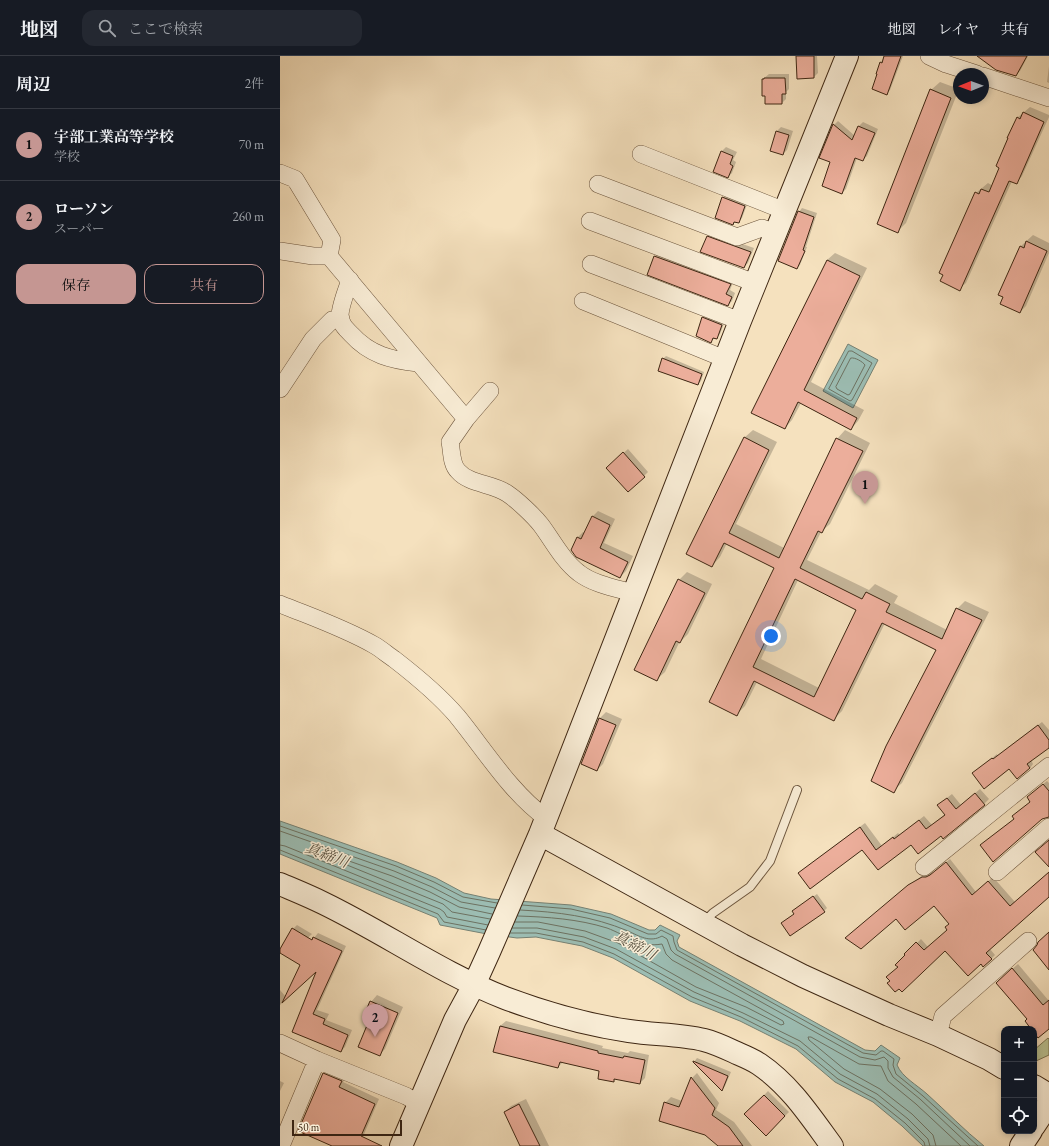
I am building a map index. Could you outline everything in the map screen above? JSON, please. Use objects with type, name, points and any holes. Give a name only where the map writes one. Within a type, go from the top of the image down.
[{"type":"street","points":[[400,1146],[454,1020],[474,985],[543,826],[755,283],[847,56]]},
{"type":"street","points":[[929,56],[958,68]]},
{"type":"street","points":[[989,78],[1049,98]]},
{"type":"street","points":[[641,154],[785,211]]},
{"type":"street","points":[[280,173],[295,179],[332,240],[329,256]]},
{"type":"street","points":[[598,184],[737,237],[762,228],[776,233]]},
{"type":"street","points":[[590,221],[755,283]]},
{"type":"street","points":[[280,251],[313,256],[329,256],[466,419]]},
{"type":"street","points":[[591,264],[740,321]]},
{"type":"street","points":[[350,280],[340,315],[342,325],[360,344],[374,352],[396,360],[418,363]]},
{"type":"street","points":[[583,301],[725,359]]},
{"type":"street","points":[[280,389],[313,339],[332,320],[341,319]]},
{"type":"street","points":[[490,391],[466,419],[450,442],[453,461],[458,471],[466,478],[499,488],[509,494],[540,523],[562,555],[578,572],[589,580],[633,593]]},
{"type":"street","points":[[280,604],[336,626],[376,646],[407,669],[441,699],[456,715],[543,826],[703,923],[803,976],[889,1015],[938,1035],[1001,1066]]},
{"type":"street","points":[[924,867],[1049,766]]},
{"type":"street","points":[[997,872],[1049,827]]},
{"type":"street","points":[[280,884],[323,903],[474,985],[505,998],[553,1014],[604,1027],[682,1036],[704,1040],[724,1047],[759,1064],[782,1082],[800,1102],[832,1146]]},
{"type":"street","points":[[938,1035],[943,1016],[1028,941]]},
{"type":"street","points":[[280,1043],[317,1060],[406,1096],[418,1103]]},
{"type":"street","points":[[281,1146],[284,1127],[317,1060]]},
{"type":"street","points":[[1037,1088],[1049,1095]]},
{"type":"street","points":[[1037,1121],[1049,1103]]},
{"type":"street","points":[[1021,1146],[1029,1134]]},
{"type":"lane","points":[[703,923],[713,913],[750,887],[770,861],[797,790]]},
{"type":"green space","points":[[1048,1038],[1049,1039],[1049,1055],[1037,1061],[1037,1047]]},
{"type":"water","points":[[848,344],[878,360],[853,408],[823,391]]},
{"type":"water","name":"真締川","points":[[280,821],[397,862],[436,878],[464,893],[491,899],[571,905],[611,914],[649,930],[655,930],[660,925],[680,935],[677,941],[679,947],[865,1050],[875,1051],[881,1045],[900,1058],[897,1065],[906,1077],[984,1146],[923,1146],[873,1102],[835,1082],[796,1049],[740,1021],[690,1001],[613,958],[582,946],[536,937],[517,938],[440,925],[437,918],[280,854]]},
{"type":"building","points":[[796,56],[814,56],[814,78],[797,79]]},
{"type":"building","points":[[884,56],[901,56],[887,95],[872,89],[880,62],[882,63]]},
{"type":"building","points":[[977,56],[1027,56],[1016,76],[996,70]]},
{"type":"building","points":[[785,78],[786,94],[782,94],[782,104],[765,104],[765,96],[762,96],[762,79]]},
{"type":"building","points":[[930,89],[951,98],[898,233],[877,224]]},
{"type":"building","points":[[1023,112],[1044,122],[1017,184],[1009,181],[960,291],[940,281],[943,275],[939,273],[975,192],[979,194],[981,189],[989,192],[999,168],[996,166],[1007,138],[1017,117],[1020,119]]},
{"type":"building","points":[[833,124],[852,140],[858,126],[875,133],[863,161],[855,158],[842,194],[822,186],[830,162],[819,158]]},
{"type":"building","points":[[776,131],[789,135],[783,155],[770,151]]},
{"type":"building","points":[[721,151],[733,156],[730,164],[733,166],[728,178],[713,172]]},
{"type":"building","points":[[722,197],[745,206],[739,223],[734,222],[733,225],[715,218]]},
{"type":"building","points":[[798,211],[814,217],[803,250],[805,251],[797,269],[778,261]]},
{"type":"building","points":[[707,236],[751,252],[744,268],[700,252]]},
{"type":"building","points":[[1026,241],[1047,251],[1020,313],[1000,304],[1003,297],[998,295],[1020,246],[1024,248]]},
{"type":"building","points":[[654,256],[731,284],[726,294],[732,297],[728,306],[647,275]]},
{"type":"building","points":[[827,260],[860,276],[804,390],[857,418],[851,430],[798,402],[785,429],[751,413]]},
{"type":"building","points":[[702,317],[722,325],[717,339],[713,338],[711,343],[696,336]]},
{"type":"building","points":[[662,358],[702,374],[698,385],[658,371]]},
{"type":"building","points":[[744,437],[769,450],[729,533],[779,558],[836,438],[863,451],[822,533],[818,531],[800,568],[862,599],[866,592],[890,604],[886,612],[942,639],[956,608],[982,620],[894,793],[871,781],[886,746],[936,650],[882,623],[834,721],[754,681],[737,716],[709,702],[774,568],[724,543],[712,567],[686,554]],"holes":[[[795,579],[856,610],[814,697],[753,667]]]},
{"type":"building","points":[[623,452],[645,477],[628,492],[606,468]]},
{"type":"building","points":[[592,516],[610,525],[600,548],[628,562],[620,578],[576,557],[571,550],[577,537],[581,539]]},
{"type":"building","points":[[678,579],[705,593],[680,643],[676,641],[657,681],[634,670]]},
{"type":"building","points":[[599,718],[616,725],[597,771],[581,764]]},
{"type":"building","points":[[1038,725],[1049,740],[1049,748],[1027,764],[1030,768],[1017,779],[1009,769],[984,789],[972,773]]},
{"type":"building","points":[[1043,784],[1049,791],[1049,817],[1042,819],[993,862],[980,845],[1014,819],[1012,816],[1030,802],[1027,797]]},
{"type":"building","points":[[975,793],[985,805],[943,839],[941,836],[918,854],[911,845],[878,870],[862,850],[810,889],[798,873],[860,827],[876,850],[893,837],[894,839],[919,820],[926,829],[945,815],[937,805],[947,798],[956,809]]},
{"type":"building","points":[[1049,840],[1049,867],[1035,852]]},
{"type":"building","points":[[946,862],[972,895],[988,881],[1010,906],[1049,872],[1049,897],[986,953],[992,959],[983,967],[981,964],[968,976],[945,951],[902,992],[899,989],[895,992],[887,983],[890,981],[886,977],[898,967],[895,965],[905,955],[904,954],[916,942],[924,950],[947,930],[945,927],[949,924],[934,906],[905,930],[896,919],[861,949],[845,938],[908,885],[922,877],[930,875]]},
{"type":"building","points":[[813,896],[825,912],[790,936],[781,923],[794,914],[792,911]]},
{"type":"building","points":[[292,928],[312,940],[313,937],[342,951],[313,1014],[325,1019],[323,1024],[348,1035],[341,1052],[292,1032],[316,972],[282,1003],[300,965],[280,953],[280,949]]},
{"type":"building","points":[[1049,932],[1049,970],[1033,950],[1038,942]]},
{"type":"building","points":[[1012,968],[1043,1005],[1049,1000],[1049,1029],[1038,1038],[1037,1026],[1029,1026],[1025,1021],[1027,1019],[996,983]]},
{"type":"building","points":[[370,1001],[398,1013],[380,1056],[358,1047],[370,1018],[364,1015]]},
{"type":"building","points":[[500,1026],[598,1051],[598,1053],[623,1058],[624,1056],[645,1060],[640,1084],[614,1079],[614,1082],[598,1079],[599,1071],[560,1062],[558,1068],[493,1052]]},
{"type":"building","points":[[693,1062],[728,1076],[722,1091]]},
{"type":"building","points":[[323,1073],[342,1081],[339,1087],[375,1104],[361,1136],[382,1146],[332,1146],[298,1131]]},
{"type":"building","points":[[691,1077],[715,1108],[712,1115],[729,1127],[743,1146],[718,1146],[705,1135],[659,1121],[664,1102],[679,1107]]},
{"type":"building","points":[[764,1095],[785,1116],[766,1136],[744,1114]]},
{"type":"building","points":[[519,1104],[540,1146],[520,1146],[504,1112]]},
{"type":"place","name":"宇部工業高等学校","points":[[865,504]]},
{"type":"place","name":"ローソン","points":[[375,1037]]}]
